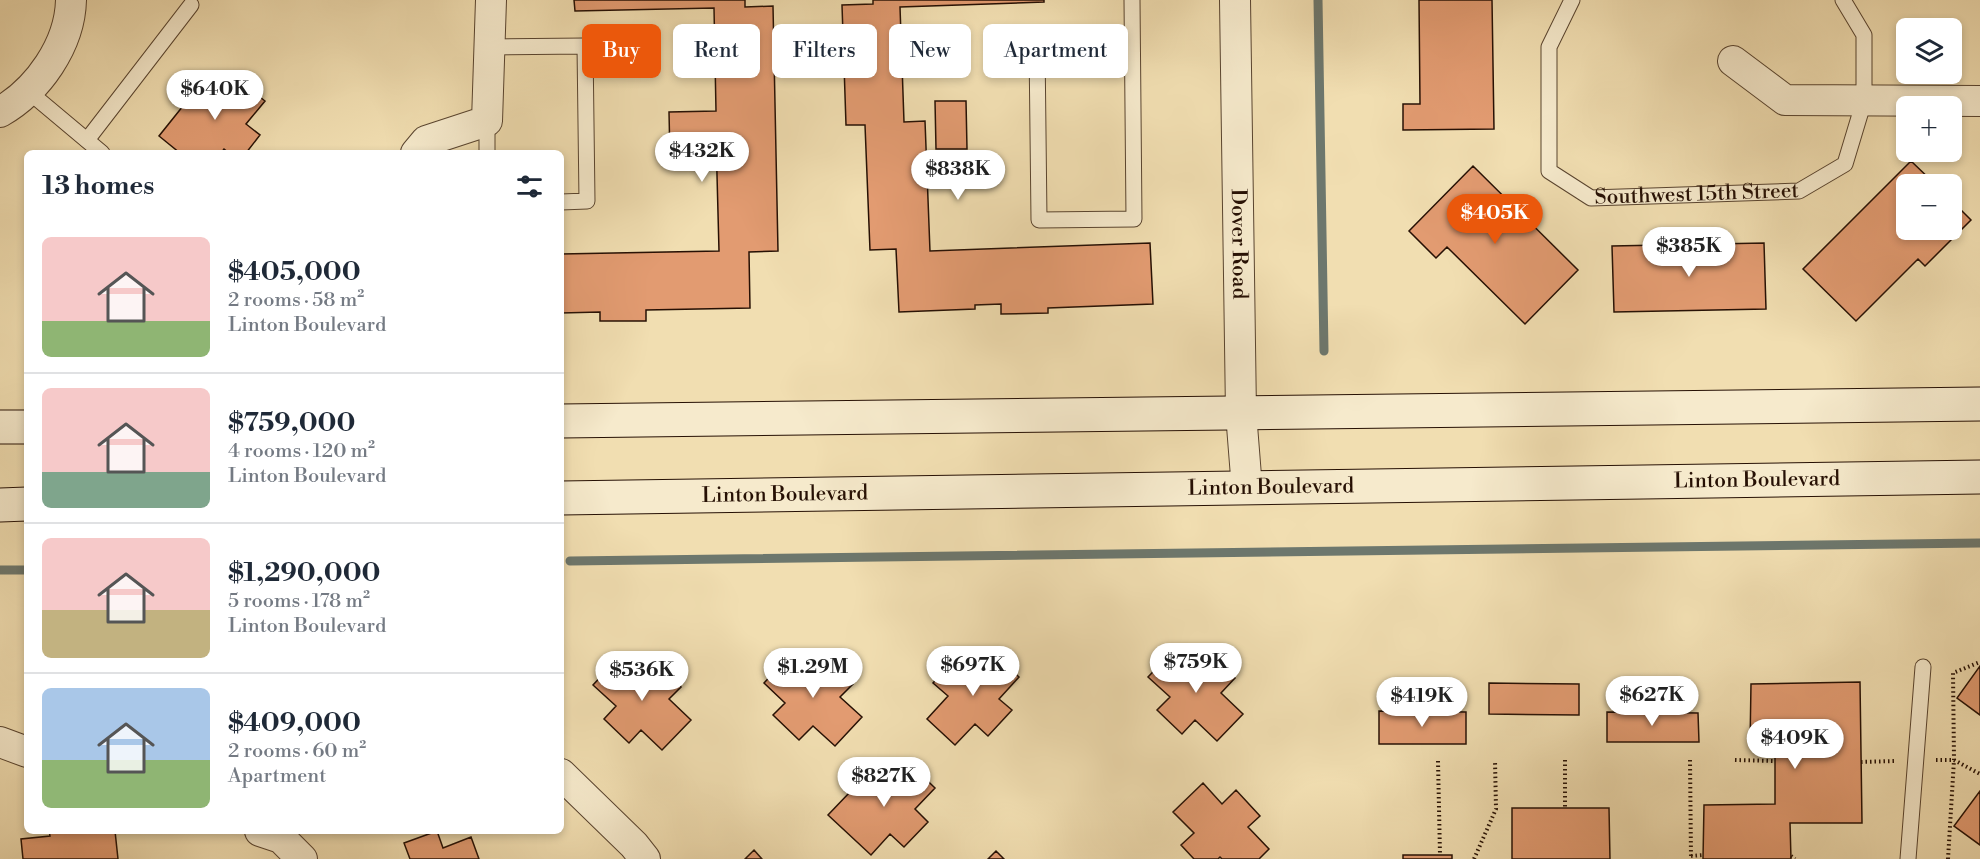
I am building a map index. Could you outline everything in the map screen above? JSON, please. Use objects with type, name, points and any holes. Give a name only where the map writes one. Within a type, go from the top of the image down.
[{"type":"main road","points":[[564,421],[1980,404]]},
{"type":"main road","points":[[0,427],[24,427]]},
{"type":"main road","name":"Linton Boulevard","points":[[564,498],[1980,477]]},
{"type":"main road","points":[[0,505],[24,504]]},
{"type":"street","points":[[0,112],[28,91],[44,74],[65,32],[71,0]]},
{"type":"street","points":[[418,150],[426,141],[487,121],[492,0]]},
{"type":"street","name":"Dover Road","points":[[1235,0],[1241,413],[1247,489]]},
{"type":"street","points":[[1733,61],[1785,100],[1980,100]]},
{"type":"street","points":[[0,742],[24,751]]},
{"type":"street","points":[[564,777],[634,845],[645,859]]},
{"type":"lane","points":[[1132,0],[1134,219],[1039,220],[1037,46],[1132,45]]},
{"type":"lane","name":"Southwest 15th Street","points":[[1572,0],[1549,47],[1549,171],[1591,198],[1799,191],[1845,164],[1864,101],[1864,35],[1843,0]]},
{"type":"lane","points":[[87,140],[190,5]]},
{"type":"lane","points":[[491,47],[585,46],[587,201],[564,202]]},
{"type":"lane","points":[[28,91],[99,150]]},
{"type":"lane","points":[[487,121],[487,150]]},
{"type":"lane","points":[[1908,859],[1923,667]]},
{"type":"path","points":[[1948,859],[1954,760],[1953,673],[1980,662]]},
{"type":"path","points":[[1565,760],[1565,808]]},
{"type":"path","points":[[1690,760],[1691,857],[1703,855]]},
{"type":"path","points":[[1735,760],[1775,761]]},
{"type":"path","points":[[1861,762],[1954,760],[1980,774]]},
{"type":"path","points":[[1438,761],[1440,855]]},
{"type":"path","points":[[1474,859],[1496,809],[1495,761]]},
{"type":"path","points":[[1791,856],[1796,859]]},
{"type":"building","points":[[574,0],[745,0],[745,7],[773,6],[772,78],[774,78],[778,251],[749,252],[750,308],[646,310],[646,321],[600,321],[600,312],[564,313],[564,254],[719,251],[716,137],[701,137],[701,156],[670,157],[669,112],[716,111],[715,78],[760,78],[760,24],[714,24],[714,8],[575,11]]},
{"type":"building","points":[[873,0],[1044,0],[1044,2],[900,7],[901,24],[889,24],[889,78],[902,78],[904,122],[925,121],[930,251],[1150,243],[1153,304],[1048,308],[1048,313],[1001,314],[1001,304],[975,305],[975,309],[899,312],[896,249],[870,250],[865,125],[846,125],[844,78],[877,78],[877,24],[843,24],[842,5],[873,4]]},
{"type":"building","points":[[1419,0],[1492,0],[1494,129],[1403,130],[1403,104],[1420,104]]},
{"type":"building","points":[[232,75],[265,101],[246,124],[260,135],[248,150],[176,150],[159,136],[199,86],[214,97]]},
{"type":"building","points":[[935,101],[966,101],[967,149],[936,149]]},
{"type":"building","points":[[1912,162],[1925,174],[1898,174]]},
{"type":"building","points":[[1473,166],[1578,270],[1525,324],[1447,247],[1436,258],[1409,231]]},
{"type":"building","points":[[1896,176],[1896,240],[1951,240],[1925,266],[1918,259],[1856,321],[1803,269]]},
{"type":"building","points":[[1962,211],[1971,220],[1962,229]]},
{"type":"building","points":[[1764,243],[1766,309],[1614,312],[1612,246]]},
{"type":"building","points":[[1176,648],[1197,668],[1210,654],[1235,678],[1221,693],[1243,714],[1217,741],[1195,720],[1182,734],[1157,710],[1170,697],[1148,677]]},
{"type":"building","points":[[990,650],[1019,677],[999,699],[1012,710],[988,736],[975,724],[955,745],[927,719],[948,696],[933,683],[956,658],[971,671]]},
{"type":"building","points":[[794,651],[815,671],[827,659],[853,684],[840,697],[862,717],[835,746],[813,726],[799,740],[773,715],[785,703],[764,683]]},
{"type":"building","points":[[622,654],[644,675],[656,663],[681,687],[669,699],[691,720],[662,750],[641,730],[629,743],[604,719],[616,706],[593,685]]},
{"type":"building","points":[[1980,666],[1980,715],[1957,698]]},
{"type":"building","points":[[1860,682],[1862,823],[1790,823],[1791,859],[1703,859],[1704,805],[1775,804],[1775,745],[1750,745],[1751,684]]},
{"type":"building","points":[[1489,683],[1579,684],[1579,715],[1489,714]]},
{"type":"building","points":[[1379,711],[1466,712],[1466,744],[1379,744]]},
{"type":"building","points":[[1607,712],[1698,713],[1699,742],[1607,742]]},
{"type":"building","points":[[906,760],[935,788],[915,809],[928,822],[904,847],[890,834],[871,855],[828,815],[872,769],[886,782]]},
{"type":"building","points":[[1203,783],[1222,804],[1236,790],[1260,816],[1248,827],[1269,849],[1259,859],[1222,859],[1220,857],[1218,859],[1194,859],[1181,845],[1194,833],[1173,812]]},
{"type":"building","points":[[1980,791],[1980,845],[1954,826]]},
{"type":"building","points":[[1512,808],[1609,808],[1610,859],[1512,859]]},
{"type":"building","points":[[50,834],[115,834],[118,859],[23,859],[21,839],[50,836]]},
{"type":"building","points":[[429,834],[438,834],[443,848],[471,837],[479,859],[410,859],[404,843]]},
{"type":"building","points":[[754,850],[762,859],[745,859]]},
{"type":"building","points":[[996,851],[1004,859],[988,859]]},
{"type":"building","points":[[1403,855],[1452,855],[1452,859],[1403,859]]},
{"type":"waterway","points":[[1318,0],[1324,351]]},
{"type":"waterway","points":[[570,561],[1980,543]]},
{"type":"waterway","points":[[0,570],[24,570]]}]
